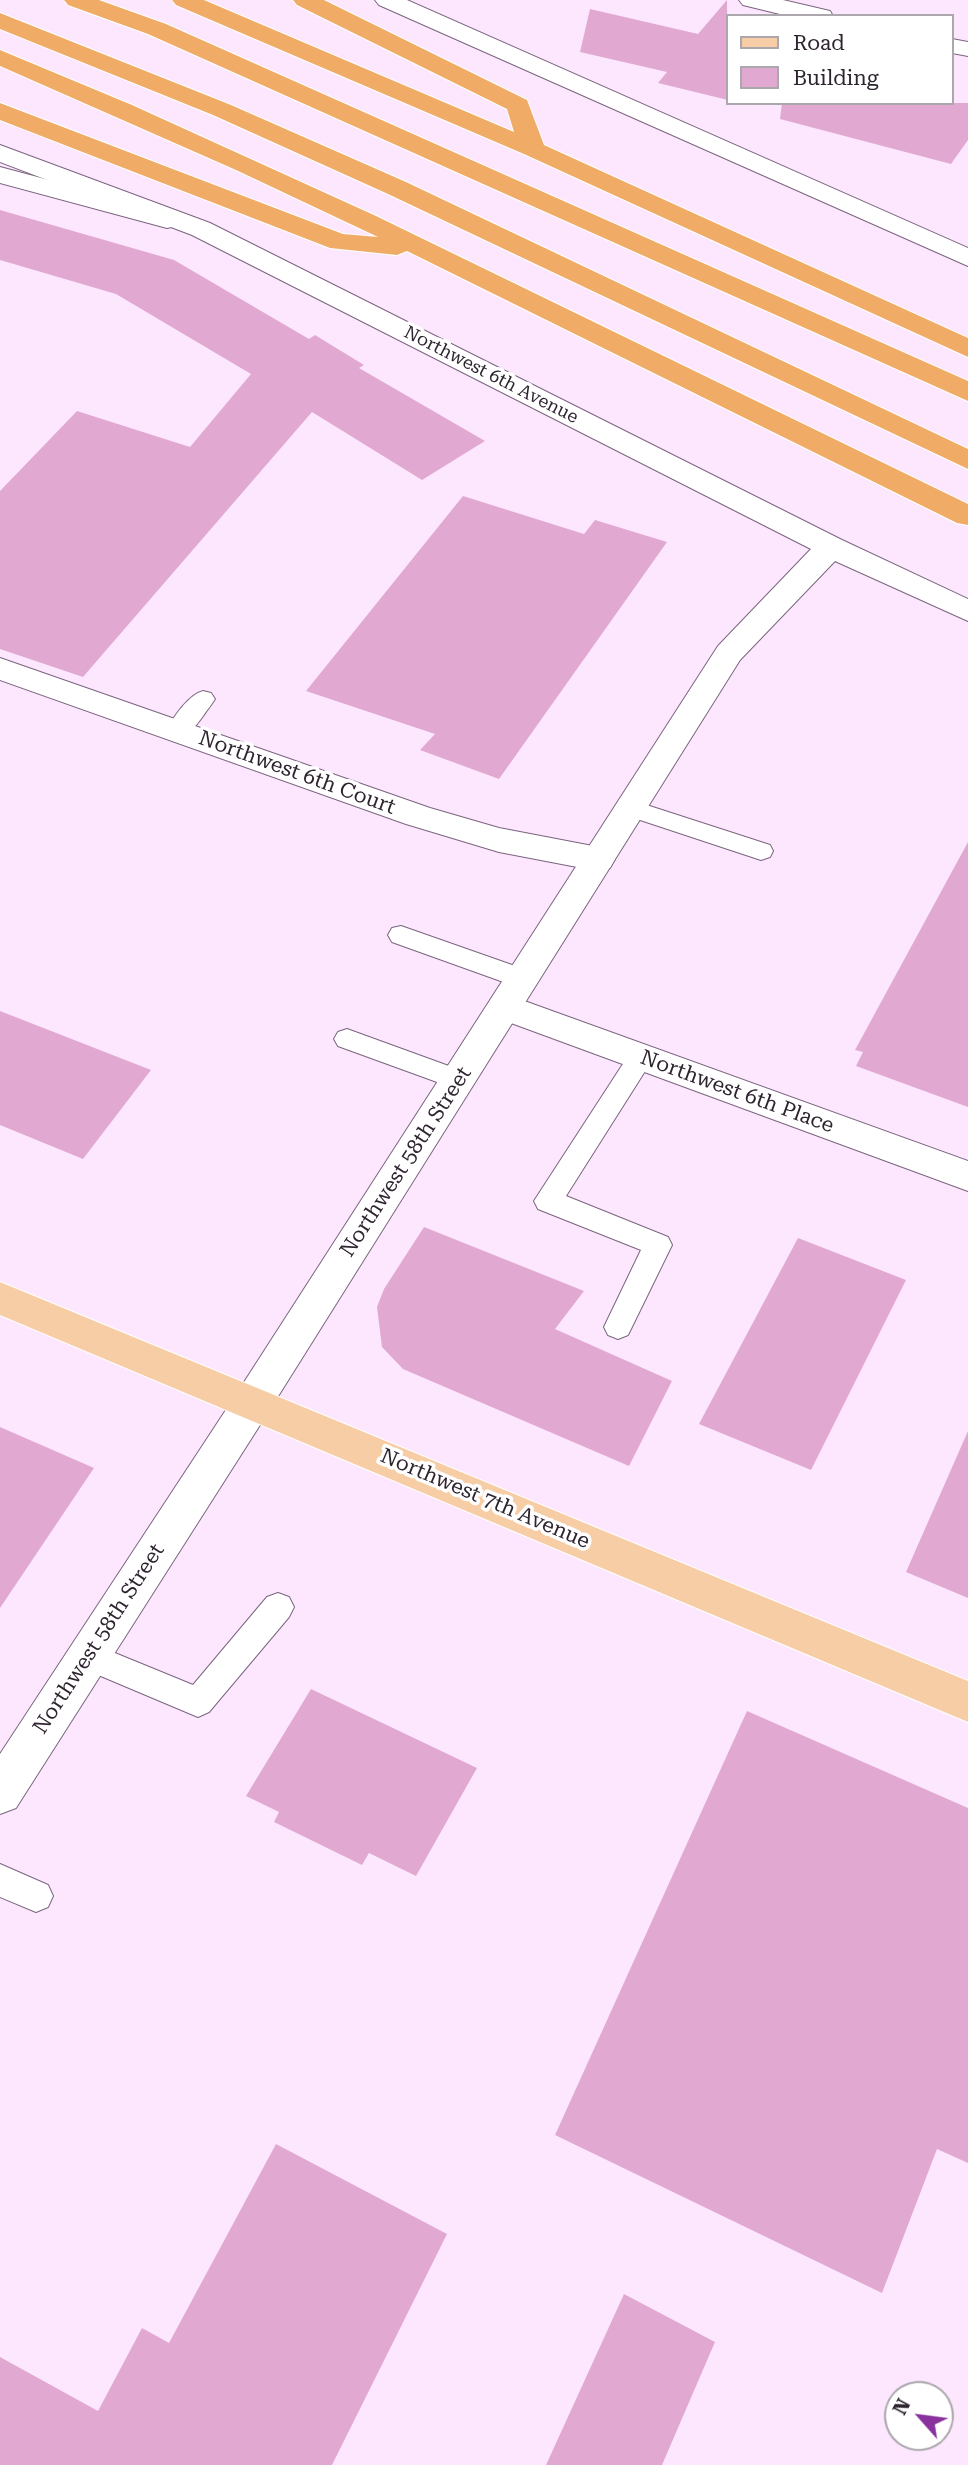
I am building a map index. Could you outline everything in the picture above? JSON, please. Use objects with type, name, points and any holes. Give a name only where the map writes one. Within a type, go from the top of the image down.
[{"type":"highway","points":[[76,0],[170,35],[968,392]]},
{"type":"highway","points":[[184,0],[533,149],[968,349]]},
{"type":"highway","points":[[305,0],[518,105],[533,149]]},
{"type":"highway","points":[[0,20],[222,110],[397,188],[968,460]]},
{"type":"highway","points":[[0,57],[114,105],[423,249],[968,516]]},
{"type":"highway","points":[[0,111],[339,242],[423,249]]},
{"type":"main road","name":"Northwest 7th Avenue","points":[[0,1298],[968,1702]]},
{"type":"street","points":[[387,0],[957,253]]},
{"type":"street","points":[[751,0],[812,14]]},
{"type":"street","points":[[0,153],[201,229]]},
{"type":"street","name":"Northwest 6th Avenue","points":[[0,175],[201,229],[831,547],[968,611]]},
{"type":"street","name":"Northwest 58th Street","points":[[0,1793],[459,1080],[729,653],[831,547]]},
{"type":"street","name":"Northwest 6th Court","points":[[0,669],[418,816],[499,839],[598,859]]},
{"type":"street","name":"Northwest 6th Place","points":[[514,993],[641,1057],[968,1176]]},
{"type":"lane","points":[[178,730],[202,699]]},
{"type":"lane","points":[[631,808],[761,851]]},
{"type":"lane","points":[[401,935],[514,993]]},
{"type":"lane","points":[[347,1038],[459,1080]]},
{"type":"lane","points":[[618,1327],[658,1245],[548,1201],[641,1057]]},
{"type":"lane","points":[[88,1656],[198,1702],[278,1607]]},
{"type":"lane","points":[[0,1880],[36,1896]]},
{"type":"building","points":[[727,0],[726,100],[658,83],[667,72],[580,52],[590,9],[698,34]]},
{"type":"building","points":[[968,103],[968,140],[951,164],[780,119],[782,105]]},
{"type":"building","points":[[0,210],[174,260],[309,339],[315,335],[364,365],[359,368],[485,441],[422,480],[312,412],[83,677],[0,649],[0,491],[77,411],[190,447],[251,374],[116,294],[0,260]]},
{"type":"building","points":[[463,496],[584,534],[595,520],[667,542],[499,779],[420,750],[435,734],[306,691]]},
{"type":"building","points":[[968,842],[968,1107],[856,1066],[863,1052],[855,1050]]},
{"type":"building","points":[[0,1011],[151,1070],[83,1159],[0,1125]]},
{"type":"building","points":[[424,1227],[584,1291],[555,1329],[672,1381],[629,1466],[403,1369],[382,1347],[377,1307],[384,1289]]},
{"type":"building","points":[[798,1238],[906,1280],[811,1470],[699,1424]]},
{"type":"building","points":[[0,1427],[94,1468],[0,1608]]},
{"type":"building","points":[[968,1431],[968,1598],[906,1572]]},
{"type":"building","points":[[311,1689],[477,1768],[416,1876],[369,1853],[362,1865],[274,1822],[279,1812],[246,1796]]},
{"type":"building","points":[[747,1711],[968,1808],[968,2163],[937,2149],[882,2293],[555,2135]]},
{"type":"building","points":[[276,2144],[447,2234],[332,2465],[0,2465],[0,2357],[98,2411],[142,2328],[169,2343]]},
{"type":"building","points":[[624,2294],[715,2342],[662,2465],[546,2465]]}]
